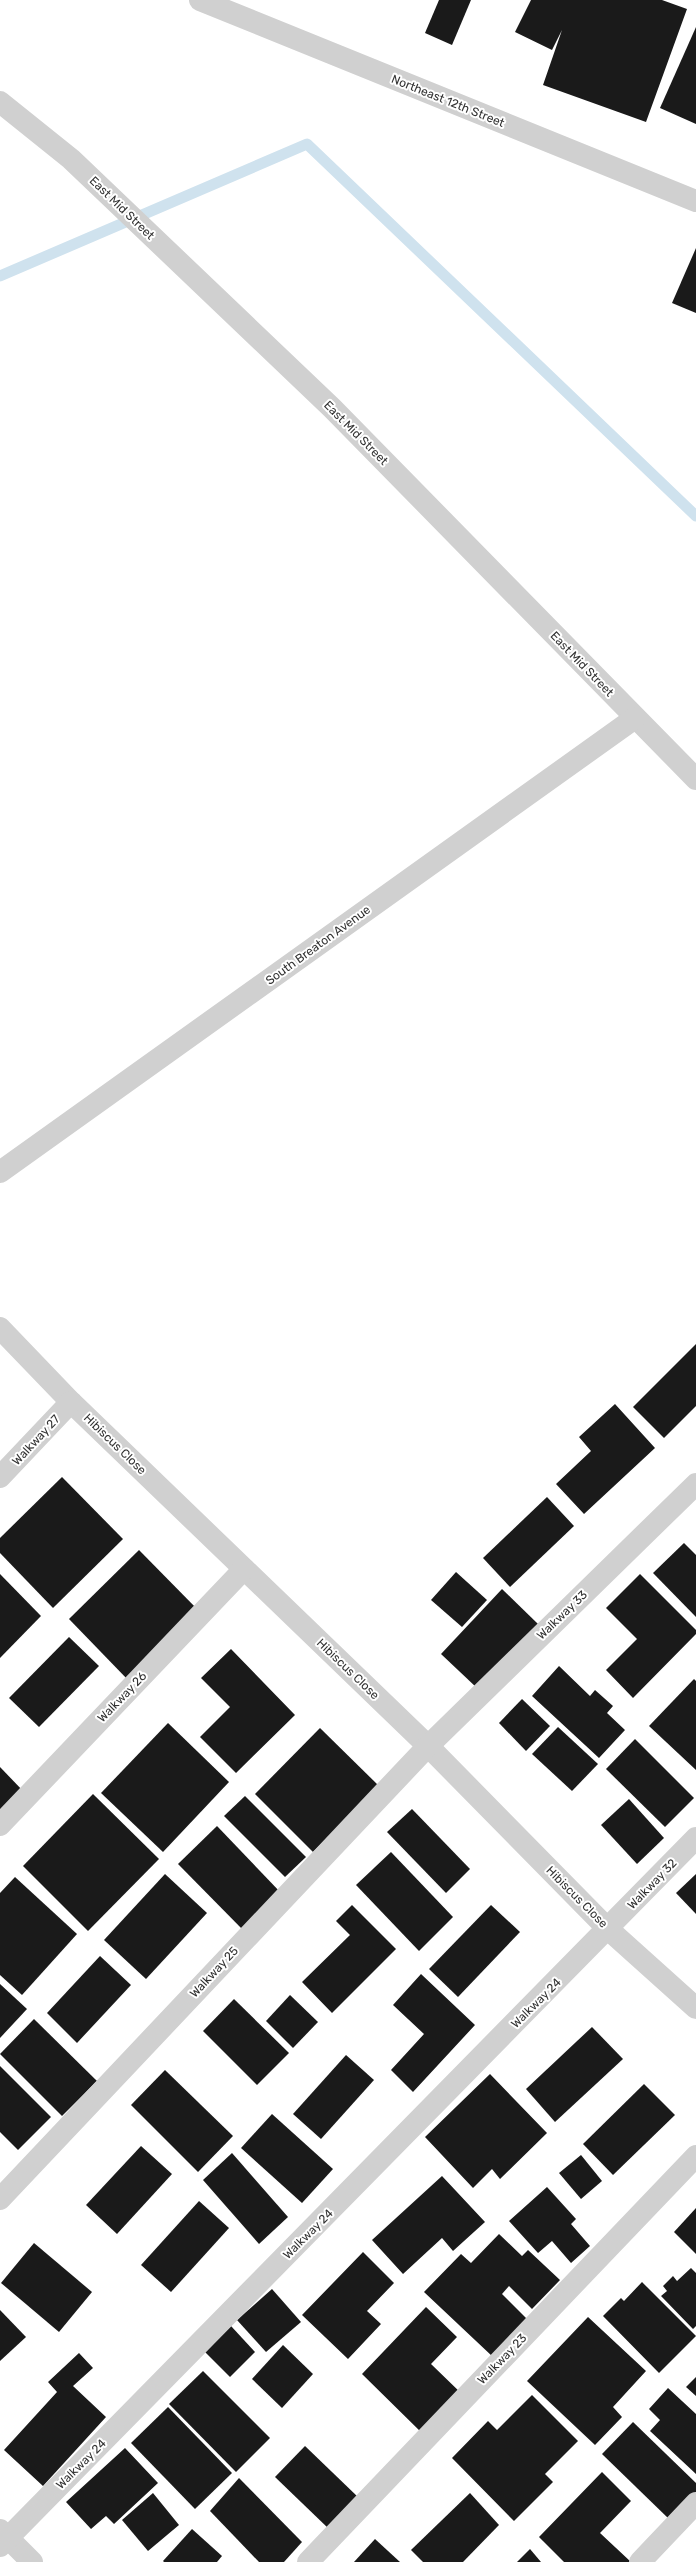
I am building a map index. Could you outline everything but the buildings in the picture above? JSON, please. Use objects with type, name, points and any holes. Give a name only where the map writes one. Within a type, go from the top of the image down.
[{"type":"street","name":"Northeast 12th Street","points":[[200,0],[696,201]]},
{"type":"street","name":"East Mid Street","points":[[0,102],[71,159],[332,408],[696,779]]},
{"type":"street","name":"South Breaton Avenue","points":[[0,1172],[635,718]]},
{"type":"street","name":"Hibiscus Close","points":[[0,1328],[71,1402],[428,1746],[608,1929],[696,2008]]},
{"type":"street","name":"Walkway 27","points":[[0,1477],[71,1402]]},
{"type":"street","name":"Walkway 33","points":[[428,1746],[696,1484]]},
{"type":"street","name":"Walkway 26","points":[[0,1825],[244,1569]]},
{"type":"street","name":"Walkway 25","points":[[0,2199],[428,1746]]},
{"type":"street","name":"Walkway 32","points":[[608,1929],[696,1838]]},
{"type":"street","name":"Walkway 24","points":[[3,2538],[608,1929]]},
{"type":"street","name":"Walkway 23","points":[[308,2562],[696,2156]]},
{"type":"street","points":[[640,2562],[696,2503]]},
{"type":"street","points":[[3,2538],[32,2562]]},
{"type":"waterway","points":[[0,276],[307,144],[696,516]]}]
